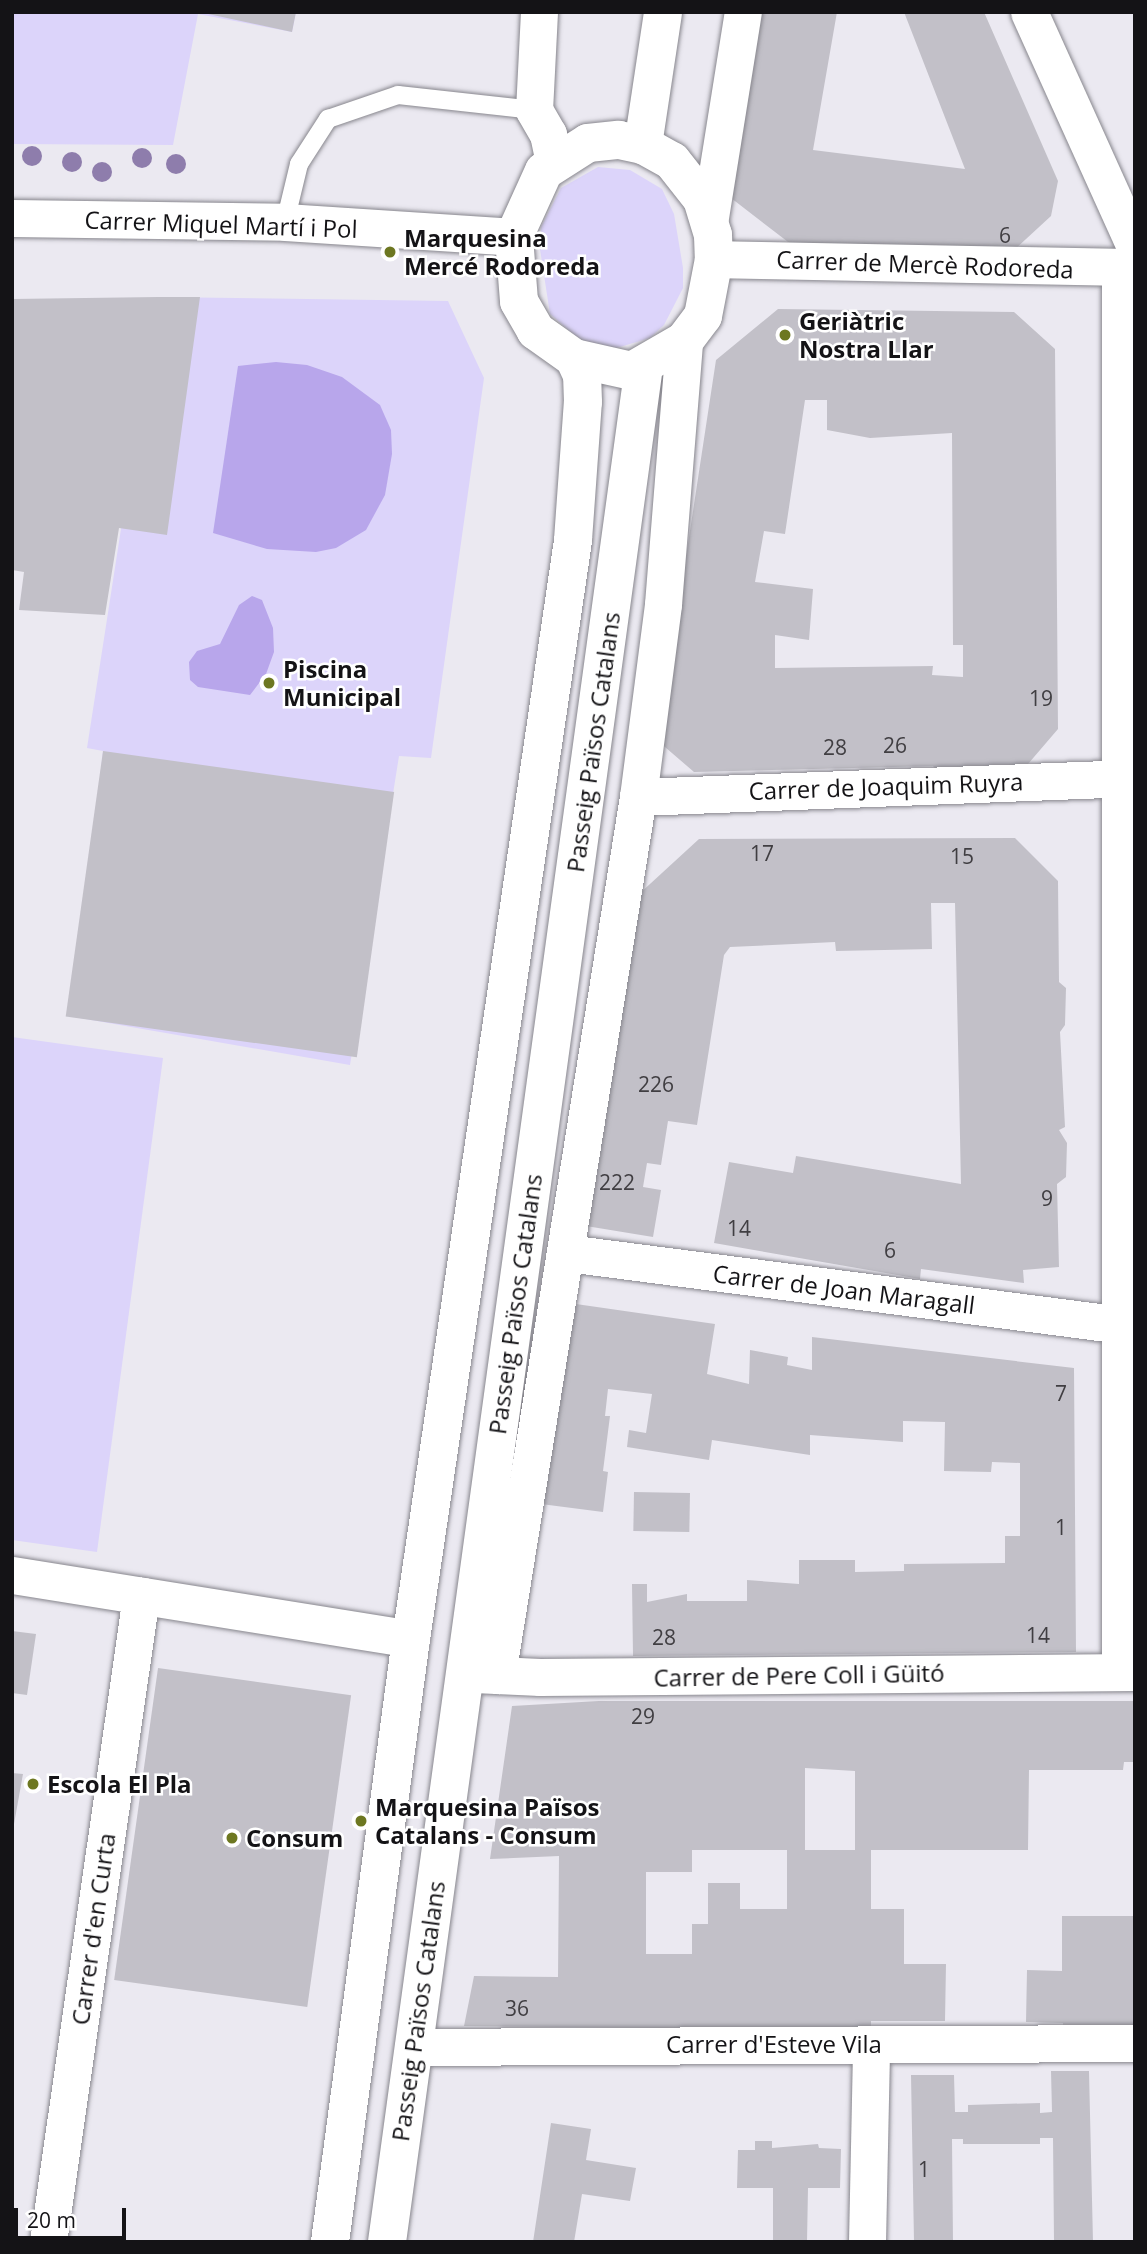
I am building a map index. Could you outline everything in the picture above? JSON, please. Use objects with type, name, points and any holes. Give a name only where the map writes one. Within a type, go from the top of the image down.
[{"type":"main road","points":[[643,145],[663,12]]},
{"type":"main road","points":[[619,140],[643,145],[672,161],[710,217],[714,258],[703,316],[684,341],[644,366],[624,371],[574,358],[536,331],[522,313],[513,237],[533,190],[554,162],[588,143],[619,140]]},
{"type":"main road","points":[[330,2242],[411,1639],[573,540],[583,402],[582,375],[574,358]]},
{"type":"main road","name":"Passeig Països Catalans","points":[[387,2242],[413,2047],[480,1674],[644,366]]},
{"type":"street","points":[[539,12],[534,110],[548,134],[554,162]]},
{"type":"street","points":[[710,217],[743,12]]},
{"type":"street","points":[[1030,12],[1130,261],[1122,1325],[1127,1672]]},
{"type":"street","name":"Carrer Miquel Martí i Pol","points":[[12,219],[285,222],[513,237]]},
{"type":"street","name":"Carrer de Mercè Rodoreda","points":[[714,258],[1130,261]]},
{"type":"street","name":"Passeig Països Catalans","points":[[480,1674],[567,1253],[638,797],[663,604],[684,341]]},
{"type":"street","name":"Carrer de Joaquim Ruyra","points":[[638,797],[1126,778]]},
{"type":"street","name":"Carrer de Joan Maragall","points":[[567,1253],[1122,1325]]},
{"type":"street","points":[[12,1575],[411,1639]]},
{"type":"street","name":"Carrer d'en Curta","points":[[48,2242],[141,1596]]},
{"type":"street","name":"Carrer de Pere Coll i Güitó","points":[[480,1674],[1127,1672]]},
{"type":"street","name":"Carrer d'Esteve Vila","points":[[413,2047],[1135,2043]]},
{"type":"street","points":[[866,2242],[871,2044]]},
{"type":"lane","points":[[285,222],[299,164],[328,119],[397,95],[534,110]]},
{"type":"shaded area","points":[[12,12],[296,12],[292,32],[198,14],[173,145],[12,144]]},
{"type":"shaded area","points":[[598,167],[630,170],[662,189],[674,214],[683,268],[683,288],[664,325],[650,338],[613,349],[581,341],[550,314],[540,249],[541,227],[561,188]]},
{"type":"shaded area","name":"Piscina Municipal","points":[[157,297],[448,301],[484,378],[431,758],[399,756],[350,1065],[74,1017],[103,751],[87,748]]},
{"type":"shaded area","points":[[276,362],[307,365],[342,377],[380,405],[391,430],[392,454],[385,495],[366,530],[336,548],[316,552],[267,549],[213,533],[238,366]]},
{"type":"shaded area","points":[[252,596],[262,600],[273,628],[274,652],[266,674],[250,695],[198,687],[190,680],[189,662],[197,651],[220,644],[239,605]]},
{"type":"shaded area","points":[[12,1037],[163,1058],[97,1552],[12,1540]]},
{"type":"building","points":[[199,12],[296,12],[292,32]]},
{"type":"building","points":[[756,12],[837,12],[813,150],[965,169],[904,12],[984,12],[1058,181],[1051,216],[1014,250],[792,245],[731,198]]},
{"type":"building","points":[[200,297],[167,535],[119,528],[105,615],[19,610],[24,572],[12,570],[12,299]]},
{"type":"building","points":[[778,309],[1014,312],[1055,349],[1058,729],[1022,771],[940,774],[933,766],[694,772],[658,741],[716,360]],"holes":[[[805,400],[827,400],[827,430],[870,438],[952,433],[953,645],[963,645],[963,677],[932,675],[933,666],[775,668],[775,635],[809,640],[813,589],[755,582],[764,531],[785,534]]]},
{"type":"building","points":[[103,751],[394,792],[357,1057],[66,1016]]},
{"type":"building","points":[[1015,838],[1058,881],[1059,982],[1066,988],[1065,1025],[1060,1032],[1065,1127],[1059,1130],[1067,1143],[1066,1177],[1057,1184],[1059,1267],[1023,1270],[1024,1283],[921,1269],[920,1279],[714,1243],[729,1162],[793,1173],[796,1156],[961,1184],[955,903],[931,903],[932,949],[836,951],[835,942],[730,947],[724,955],[697,1125],[668,1121],[661,1165],[647,1163],[643,1187],[661,1190],[653,1237],[586,1226],[638,895],[699,839]]},
{"type":"building","points":[[569,1303],[715,1324],[707,1374],[749,1384],[750,1350],[788,1357],[787,1365],[812,1370],[812,1337],[1074,1368],[1076,1652],[633,1656],[632,1584],[647,1584],[647,1602],[687,1594],[687,1601],[747,1601],[747,1580],[799,1584],[799,1560],[855,1560],[855,1572],[904,1571],[904,1564],[1005,1563],[1005,1536],[1020,1536],[1020,1463],[992,1462],[991,1472],[944,1471],[945,1422],[903,1421],[903,1442],[810,1435],[810,1455],[712,1440],[709,1460],[627,1447],[629,1430],[646,1433],[652,1394],[608,1389],[605,1416],[610,1416],[603,1471],[608,1472],[603,1512],[541,1504]]},
{"type":"building","points":[[634,1492],[690,1493],[689,1532],[633,1531]]},
{"type":"building","points":[[12,1631],[36,1634],[27,1695],[12,1693]]},
{"type":"building","name":"Consum","points":[[158,1668],[351,1695],[307,2007],[114,1980]]},
{"type":"building","points":[[599,1701],[1135,1701],[1135,1762],[1124,1762],[1123,1770],[1029,1770],[1028,1850],[871,1850],[871,1909],[904,1909],[904,1964],[946,1964],[945,2021],[871,2021],[871,2030],[464,2026],[474,1976],[558,1977],[559,1856],[490,1859],[512,1706]],"holes":[[[805,1768],[855,1771],[855,1850],[805,1850]],[[692,1850],[787,1850],[787,1909],[740,1909],[740,1883],[708,1883],[708,1924],[692,1924],[692,1954],[646,1954],[646,1872],[692,1872]]]},
{"type":"building","points":[[12,1773],[23,1774],[14,1824],[12,1824]]},
{"type":"building","points":[[1062,1916],[1135,1916],[1135,2028],[1063,2028],[1063,2023],[1026,2022],[1027,1970],[1062,1971]]},
{"type":"building","points":[[1051,2071],[1089,2071],[1093,2242],[1054,2242],[1053,2138],[1040,2138],[1040,2144],[963,2144],[963,2139],[952,2139],[953,2242],[914,2242],[911,2075],[954,2075],[955,2112],[968,2112],[968,2105],[1040,2103],[1040,2113],[1052,2112]]},
{"type":"building","points":[[551,2123],[591,2129],[586,2160],[636,2168],[630,2201],[582,2194],[574,2242],[533,2242]]},
{"type":"building","points":[[755,2141],[772,2141],[772,2148],[818,2144],[819,2148],[841,2149],[840,2188],[808,2188],[807,2242],[773,2242],[773,2188],[737,2188],[738,2150],[755,2150]]},
{"type":"place","name":"Marquesina Mercé Rodoreda","points":[[390,252]]},
{"type":"place","name":"Geriàtric Nostra Llar","points":[[785,335]]},
{"type":"place","name":"Piscina Municipal","points":[[269,683]]},
{"type":"place","name":"Escola El Pla","points":[[33,1784]]},
{"type":"place","name":"Marquesina Països Catalans - Consum","points":[[361,1821]]},
{"type":"place","name":"Consum","points":[[232,1838]]}]
